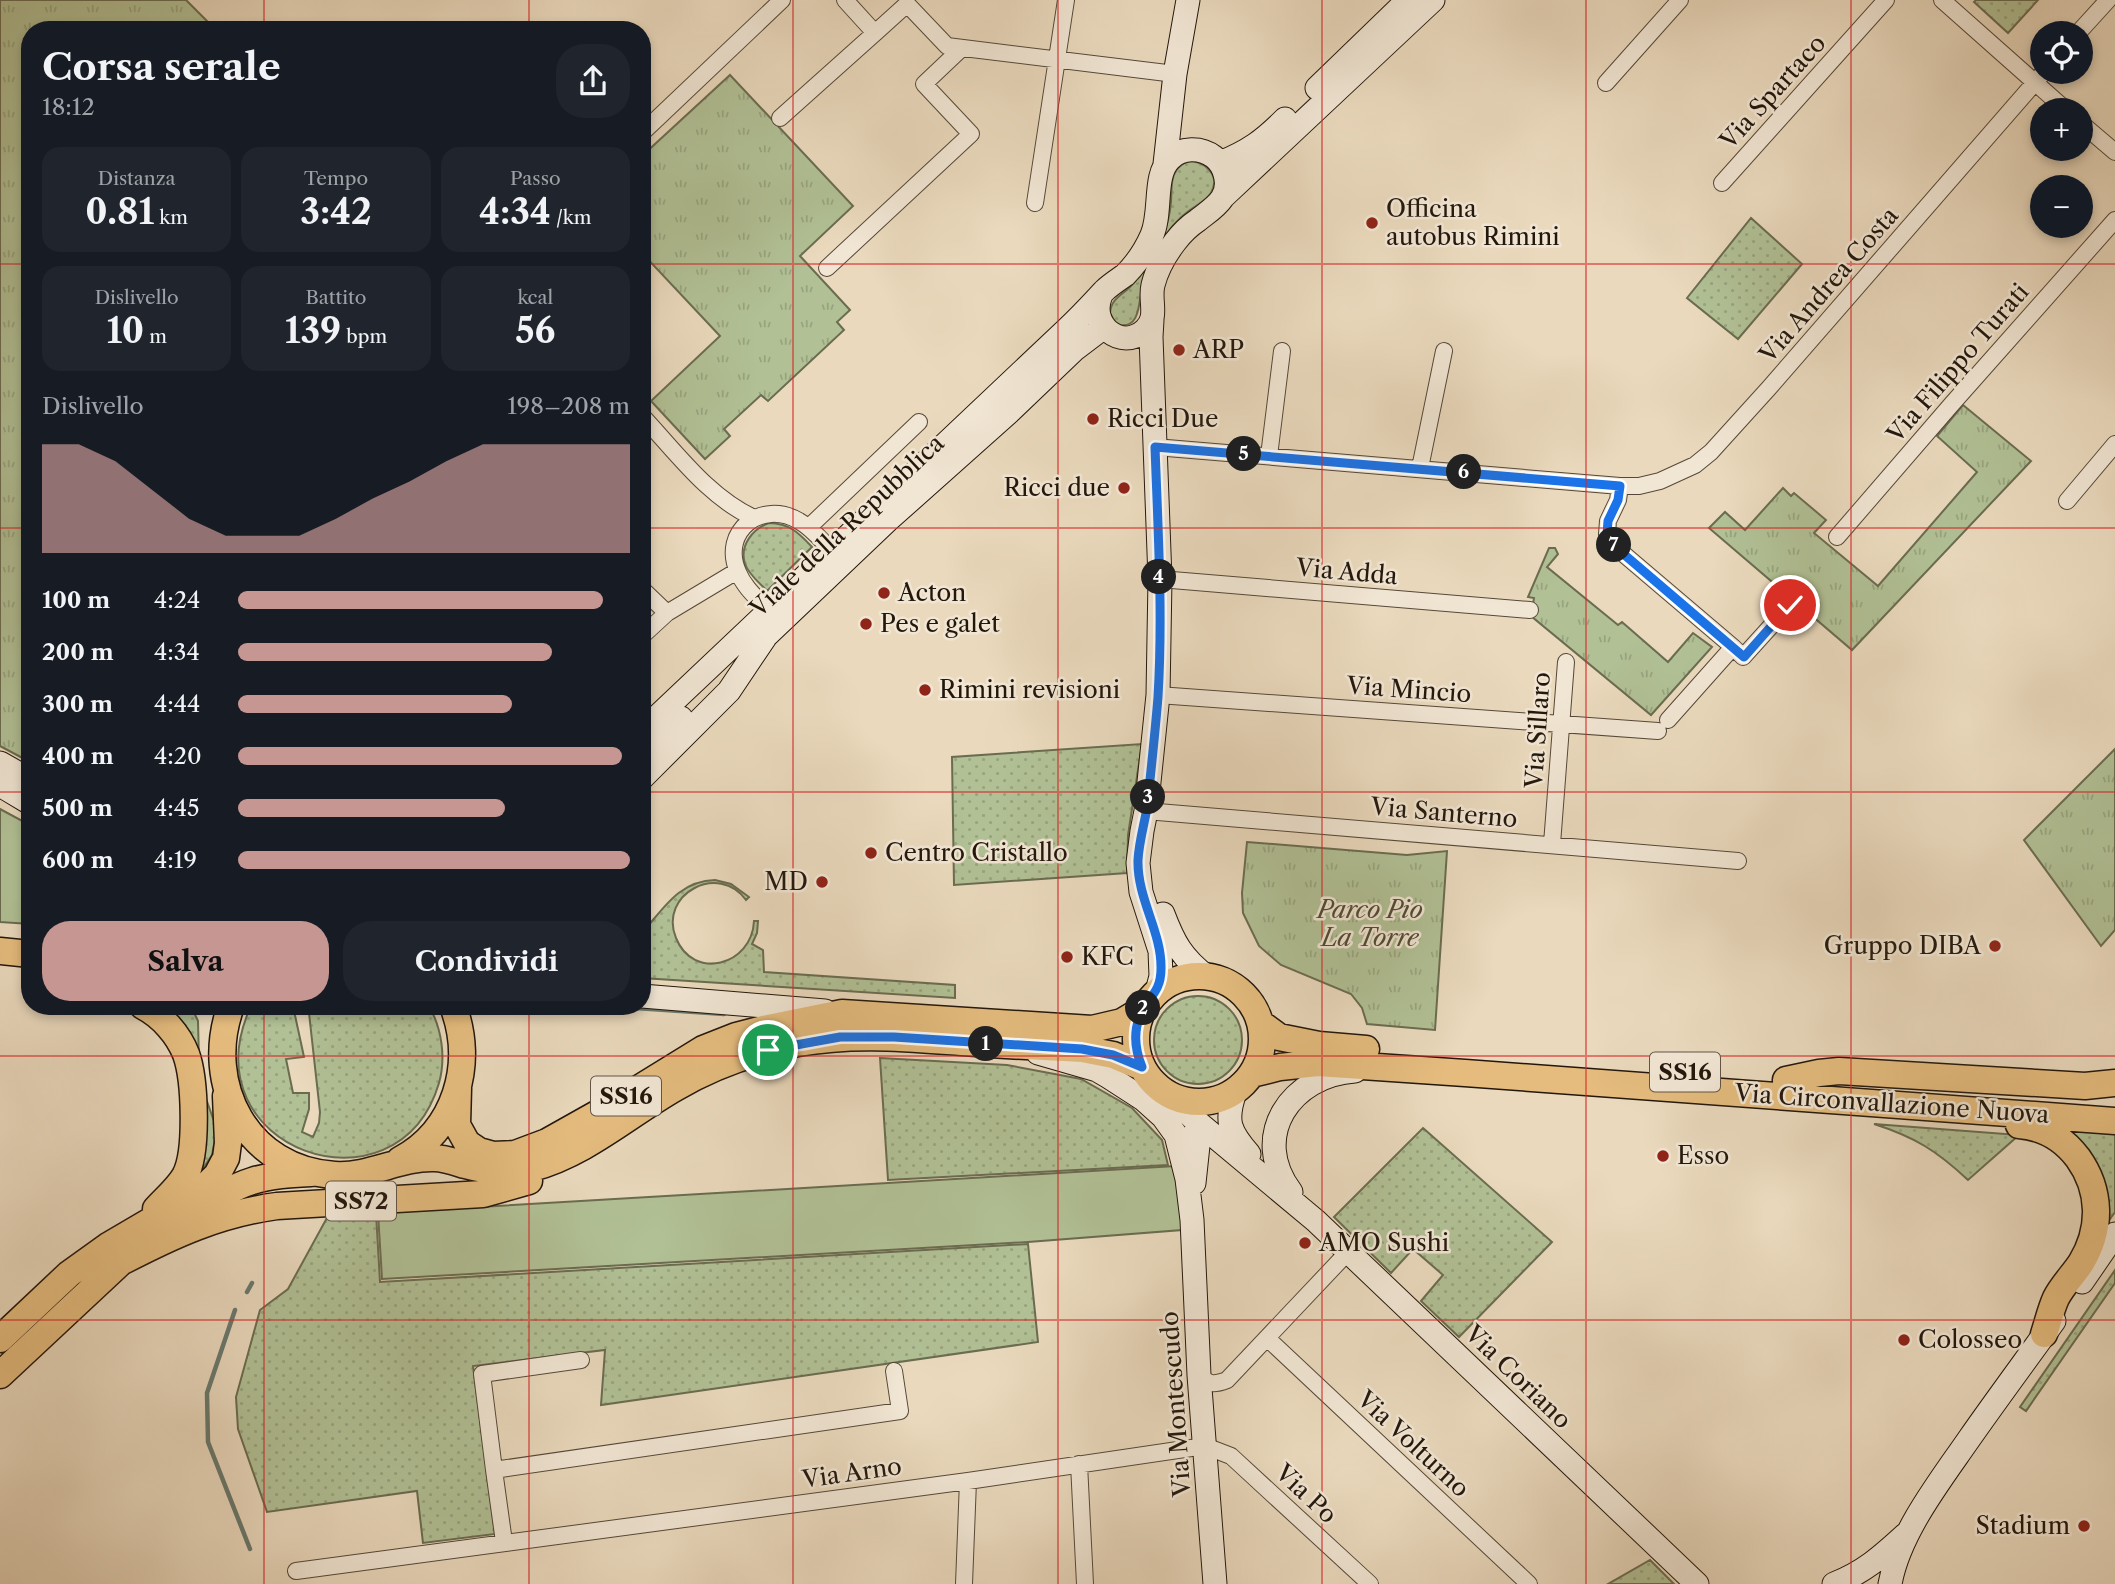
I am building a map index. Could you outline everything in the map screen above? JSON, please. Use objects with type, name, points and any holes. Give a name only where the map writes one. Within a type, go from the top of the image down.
[{"type":"main road","name":"Viale della Repubblica","points":[[651,722],[1132,268],[1152,234],[1159,201],[1160,176],[1165,164],[1175,74],[1188,0]]},
{"type":"main road","points":[[1142,1067],[1135,1045],[1135,1033],[1161,976],[1161,958],[1141,892],[1138,863],[1158,695],[1160,579],[1152,375],[1152,290],[1160,266],[1177,239],[1215,208],[1408,0]]},
{"type":"main road","points":[[1220,163],[1256,146],[1433,0]]},
{"type":"main road","points":[[1171,109],[1178,129],[1192,149]]},
{"type":"main road","points":[[1165,164],[1178,153],[1192,149],[1209,153],[1220,163],[1226,179],[1223,197]]},
{"type":"main road","points":[[1101,295],[1097,311],[1104,327],[1112,334],[1125,338],[1143,357],[1152,375]]},
{"type":"main road","points":[[1125,338],[1142,332],[1152,320]]},
{"type":"main road","name":"Viale della Repubblica","points":[[651,769],[729,691],[766,636],[1075,348],[1104,327]]},
{"type":"main road","points":[[651,746],[766,636]]},
{"type":"main road","points":[[0,763],[21,775]]},
{"type":"main road","points":[[0,785],[21,798]]},
{"type":"main road","points":[[1146,811],[1150,863],[1161,910],[1172,940],[1192,966],[1241,992],[1249,1001],[1260,1023],[1261,1050],[1243,1083]]},
{"type":"main road","points":[[0,951],[21,953]]},
{"type":"main road","points":[[0,969],[21,970]]},
{"type":"main road","name":"SS16","points":[[458,1088],[457,1125],[467,1143],[479,1151],[493,1155],[515,1154],[547,1142],[592,1117],[703,1049],[763,1029],[842,1013],[1092,1029],[1122,1022],[1180,979],[1208,976]]},
{"type":"main road","points":[[651,997],[842,1013]]},
{"type":"main road","points":[[141,1227],[185,1177],[194,1147],[195,1132],[186,1054],[166,1024],[154,1015]]},
{"type":"main road","name":"SS16","points":[[222,1015],[221,1046],[225,1086],[239,1116],[258,1141],[274,1154],[296,1166],[338,1175],[360,1174],[398,1163],[434,1158],[501,1172],[515,1172],[552,1162],[597,1138],[676,1087],[732,1061],[777,1048],[840,1037],[894,1037],[1082,1049],[1113,1055],[1142,1067],[1159,1089],[1171,1096]]},
{"type":"main road","name":"SS16","points":[[382,1168],[411,1154],[429,1138],[449,1112],[463,1066],[461,1033],[456,1015]]},
{"type":"main road","points":[[459,1015],[461,1033]]},
{"type":"main road","name":"Via Circonvallazione Nuova","points":[[1260,1023],[1279,1037],[1319,1045],[2115,1121]]},
{"type":"main road","name":"Via Montescudo","points":[[1016,1046],[1097,1070],[1143,1100],[1163,1117],[1176,1135],[1187,1179],[1192,1220],[1199,1375],[1216,1584]]},
{"type":"main road","name":"Via Circonvallazione Nuova","points":[[1171,1096],[1196,1103],[1223,1098],[1243,1083],[1280,1067],[1318,1063],[2115,1103]]},
{"type":"main road","name":"Via Coriano","points":[[1302,1209],[1277,1169],[1274,1149],[1278,1121],[1294,1096],[1310,1084],[1344,1072],[1410,1069]]},
{"type":"main road","points":[[2045,1334],[2056,1297],[2081,1262],[2096,1224],[2093,1186],[2080,1161],[2064,1143],[2038,1128],[1828,1108],[1795,1089],[1818,1073],[1839,1071],[2085,1086],[2115,1083]]},
{"type":"main road","name":"Via Coriano","points":[[1243,1083],[1228,1110],[1229,1123],[1237,1140],[1281,1190]]},
{"type":"main road","points":[[0,1339],[69,1274],[108,1246],[200,1192],[217,1175],[227,1150],[225,1086]]},
{"type":"main road","name":"Via Coriano","points":[[1171,1096],[1195,1120],[1302,1209],[1696,1584]]},
{"type":"main road","name":"Via Montescudo","points":[[1192,1220],[1199,1136],[1195,1120]]},
{"type":"main road","name":"SS72","points":[[121,1262],[197,1225],[251,1209],[472,1195],[517,1185],[563,1165],[597,1138]]},
{"type":"main road","name":"SS72","points":[[0,1375],[121,1262],[189,1215],[251,1181],[293,1174],[321,1173]]},
{"type":"main road","points":[[1890,1584],[1909,1530],[1942,1478],[2115,1234]]},
{"type":"main road","points":[[2075,1292],[2115,1248]]},
{"type":"main road","points":[[1834,1584],[1855,1576],[1875,1562],[1909,1530]]},
{"type":"street","points":[[651,124],[782,0]]},
{"type":"street","points":[[845,0],[875,33]]},
{"type":"street","points":[[1035,203],[1066,0]]},
{"type":"street","points":[[1606,83],[1681,0]]},
{"type":"street","name":"Via Spartaco","points":[[1722,183],[1886,0]]},
{"type":"street","points":[[1942,0],[2030,71]]},
{"type":"street","points":[[2089,21],[2108,0]]},
{"type":"street","points":[[780,118],[909,2],[947,46],[1175,74]]},
{"type":"street","points":[[827,268],[971,134],[923,84],[962,48]]},
{"type":"street","name":"Via Andrea Costa","points":[[1155,447],[1620,486],[1639,486],[1660,481],[1695,465],[1711,452],[2034,84]]},
{"type":"street","points":[[2044,84],[2056,98]]},
{"type":"street","points":[[2093,133],[2115,152]]},
{"type":"street","name":"Via Filippo Turati","points":[[1837,537],[2115,220]]},
{"type":"street","points":[[1269,456],[1282,351]]},
{"type":"street","points":[[1420,468],[1444,351]]},
{"type":"street","points":[[809,527],[919,422]]},
{"type":"street","points":[[651,426],[713,491],[737,510],[754,518]]},
{"type":"street","points":[[2067,500],[2115,444]]},
{"type":"street","points":[[1620,486],[1618,500],[1608,521],[1607,534],[1613,545],[1744,657],[1790,605]]},
{"type":"street","points":[[713,491],[739,533]]},
{"type":"street","points":[[768,610],[745,586],[737,571],[735,550],[739,533],[754,518],[762,514],[782,514],[800,521],[831,550]]},
{"type":"street","points":[[651,628],[667,613],[737,571]]},
{"type":"street","name":"Via Adda","points":[[1160,579],[1530,610]]},
{"type":"street","points":[[651,598],[667,613]]},
{"type":"street","name":"Via Mincio","points":[[1158,695],[1561,724],[1663,725],[1733,647]]},
{"type":"street","name":"Via Sillaro","points":[[1552,844],[1566,662]]},
{"type":"street","name":"Via Santerno","points":[[1146,811],[1738,860]]},
{"type":"street","points":[[1205,1446],[1211,1403],[1227,1380],[1348,1252]]},
{"type":"street","name":"Via Volturno","points":[[1267,1338],[1529,1584]]},
{"type":"street","points":[[504,1542],[482,1374],[581,1360]]},
{"type":"street","points":[[494,1470],[900,1411],[894,1371]]},
{"type":"street","points":[[1199,1375],[1207,1383],[1215,1385],[1227,1380]]},
{"type":"street","name":"Via Arno","points":[[296,1571],[1205,1446]]},
{"type":"street","name":"Via Po","points":[[1205,1446],[1231,1456],[1370,1584]]},
{"type":"street","points":[[1079,1464],[1085,1584]]},
{"type":"street","points":[[964,1584],[968,1480]]},
{"type":"green space","points":[[0,0],[186,0],[207,21],[21,21],[21,757],[0,746]]},
{"type":"green space","points":[[2038,0],[2008,33],[1974,2]]},
{"type":"green space","points":[[730,75],[853,206],[800,256],[850,310],[837,322],[844,330],[768,401],[761,395],[724,429],[730,436],[705,459],[651,401],[720,336],[651,263],[651,148]]},
{"type":"green space","points":[[1188,161],[1200,163],[1210,170],[1214,180],[1211,193],[1181,218],[1158,247],[1144,277],[1136,317],[1131,323],[1116,324],[1110,313],[1112,305],[1140,276],[1153,255],[1165,230],[1175,173]]},
{"type":"green space","points":[[1751,218],[1802,264],[1738,339],[1687,298]]},
{"type":"green space","points":[[1963,405],[2031,461],[1852,650],[1709,528],[1725,512],[1745,530],[1783,488],[1791,496],[1794,493],[1826,520],[1814,533],[1878,586],[1977,472],[1937,436]]},
{"type":"green space","points":[[769,523],[793,530],[812,547],[767,591],[749,572],[745,564],[744,550],[753,534]]},
{"type":"green space","points":[[1549,548],[1555,548],[1558,554],[1547,567],[1618,625],[1622,622],[1668,662],[1693,633],[1712,647],[1651,715],[1531,616],[1534,598],[1528,597]]},
{"type":"green space","points":[[1142,744],[1128,835],[1127,873],[954,885],[952,757]]},
{"type":"green space","points":[[2115,749],[2115,930],[2101,946],[2024,840]]},
{"type":"green space","points":[[0,809],[21,820],[21,923],[0,922]]},
{"type":"green space","name":"Parco Pio La Torre","points":[[1247,842],[1407,855],[1447,851],[1435,1030],[1367,1024],[1362,1008],[1351,994],[1281,965],[1259,946],[1243,913],[1242,893]]},
{"type":"green space","points":[[715,880],[731,884],[749,897],[746,900],[735,889],[721,884],[707,884],[694,888],[683,897],[676,908],[673,922],[676,938],[684,951],[695,960],[721,962],[733,957],[743,949],[751,936],[754,921],[758,921],[752,944],[763,950],[764,972],[955,985],[955,998],[651,979],[651,922],[673,898],[692,885]]},
{"type":"green space","points":[[1198,996],[1215,1000],[1229,1009],[1238,1023],[1242,1040],[1238,1057],[1229,1071],[1215,1080],[1198,1084],[1181,1080],[1167,1071],[1158,1057],[1154,1040],[1158,1023],[1167,1009],[1181,1000]]},
{"type":"green space","points":[[168,1015],[195,1015],[198,1021],[199,1062],[204,1093],[216,1134],[212,1155],[198,1176]]},
{"type":"green space","points":[[249,1015],[295,1015],[304,1057],[286,1059],[293,1093],[309,1093],[309,1109],[302,1132],[313,1137],[320,1112],[309,1015],[433,1015],[440,1034],[442,1064],[439,1083],[416,1126],[383,1150],[344,1158],[305,1151],[271,1130],[247,1098],[238,1056]]},
{"type":"green space","points":[[880,1058],[1007,1065],[1081,1079],[1132,1108],[1162,1140],[1168,1165],[888,1180]]},
{"type":"green space","points":[[1874,1124],[2019,1135],[1968,1180],[1925,1146]]},
{"type":"green space","points":[[2055,1125],[2115,1130],[2115,1212],[2107,1223]]},
{"type":"green space","points":[[1423,1128],[1552,1242],[1459,1337],[1421,1301],[1443,1275],[1413,1249],[1391,1273],[1334,1217]]},
{"type":"green space","points":[[1176,1166],[1182,1230],[1028,1242],[382,1279],[378,1213]]},
{"type":"green space","points":[[376,1213],[380,1282],[1028,1244],[1038,1342],[601,1405],[605,1350],[473,1366],[495,1534],[423,1543],[417,1491],[267,1512],[238,1429],[236,1397],[260,1310],[288,1289],[328,1216]]},
{"type":"green space","points":[[2115,1270],[2115,1283],[2026,1411],[2020,1407]]},
{"type":"green space","points":[[1650,1560],[1674,1584],[1608,1584]]},
{"type":"waterway","points":[[651,1009],[724,1014]]},
{"type":"waterway","points":[[247,1292],[252,1283]]},
{"type":"waterway","points":[[235,1310],[207,1393],[208,1442],[250,1549]]},
{"type":"place","name":"Officina autobus Rimini","points":[[1372,223]]},
{"type":"place","name":"ARP","points":[[1179,350]]},
{"type":"place","name":"Ricci Due","points":[[1093,419]]},
{"type":"place","name":"Ricci due","points":[[1124,488]]},
{"type":"place","name":"Acton","points":[[884,593]]},
{"type":"place","name":"Pes e galet","points":[[866,624]]},
{"type":"place","name":"Rimini revisioni","points":[[925,690]]},
{"type":"place","name":"Centro Cristallo","points":[[871,853]]},
{"type":"place","name":"MD","points":[[822,882]]},
{"type":"place","name":"Gruppo DIBA","points":[[1995,946]]},
{"type":"place","name":"KFC","points":[[1067,957]]},
{"type":"place","name":"Esso","points":[[1663,1156]]},
{"type":"place","name":"AMO Sushi","points":[[1305,1243]]},
{"type":"place","name":"Colosseo","points":[[1904,1340]]},
{"type":"place","name":"Stadium","points":[[2084,1526]]},
{"type":"route","points":[[768,1050],[840,1037],[894,1037],[1082,1049],[1113,1055],[1142,1067],[1135,1045],[1135,1033],[1142,1010],[1157,992],[1161,976],[1160,951],[1141,892],[1138,863],[1158,695],[1160,579],[1155,447],[1620,486],[1618,500],[1608,521],[1607,534],[1613,545],[1744,657],[1790,605]]}]
